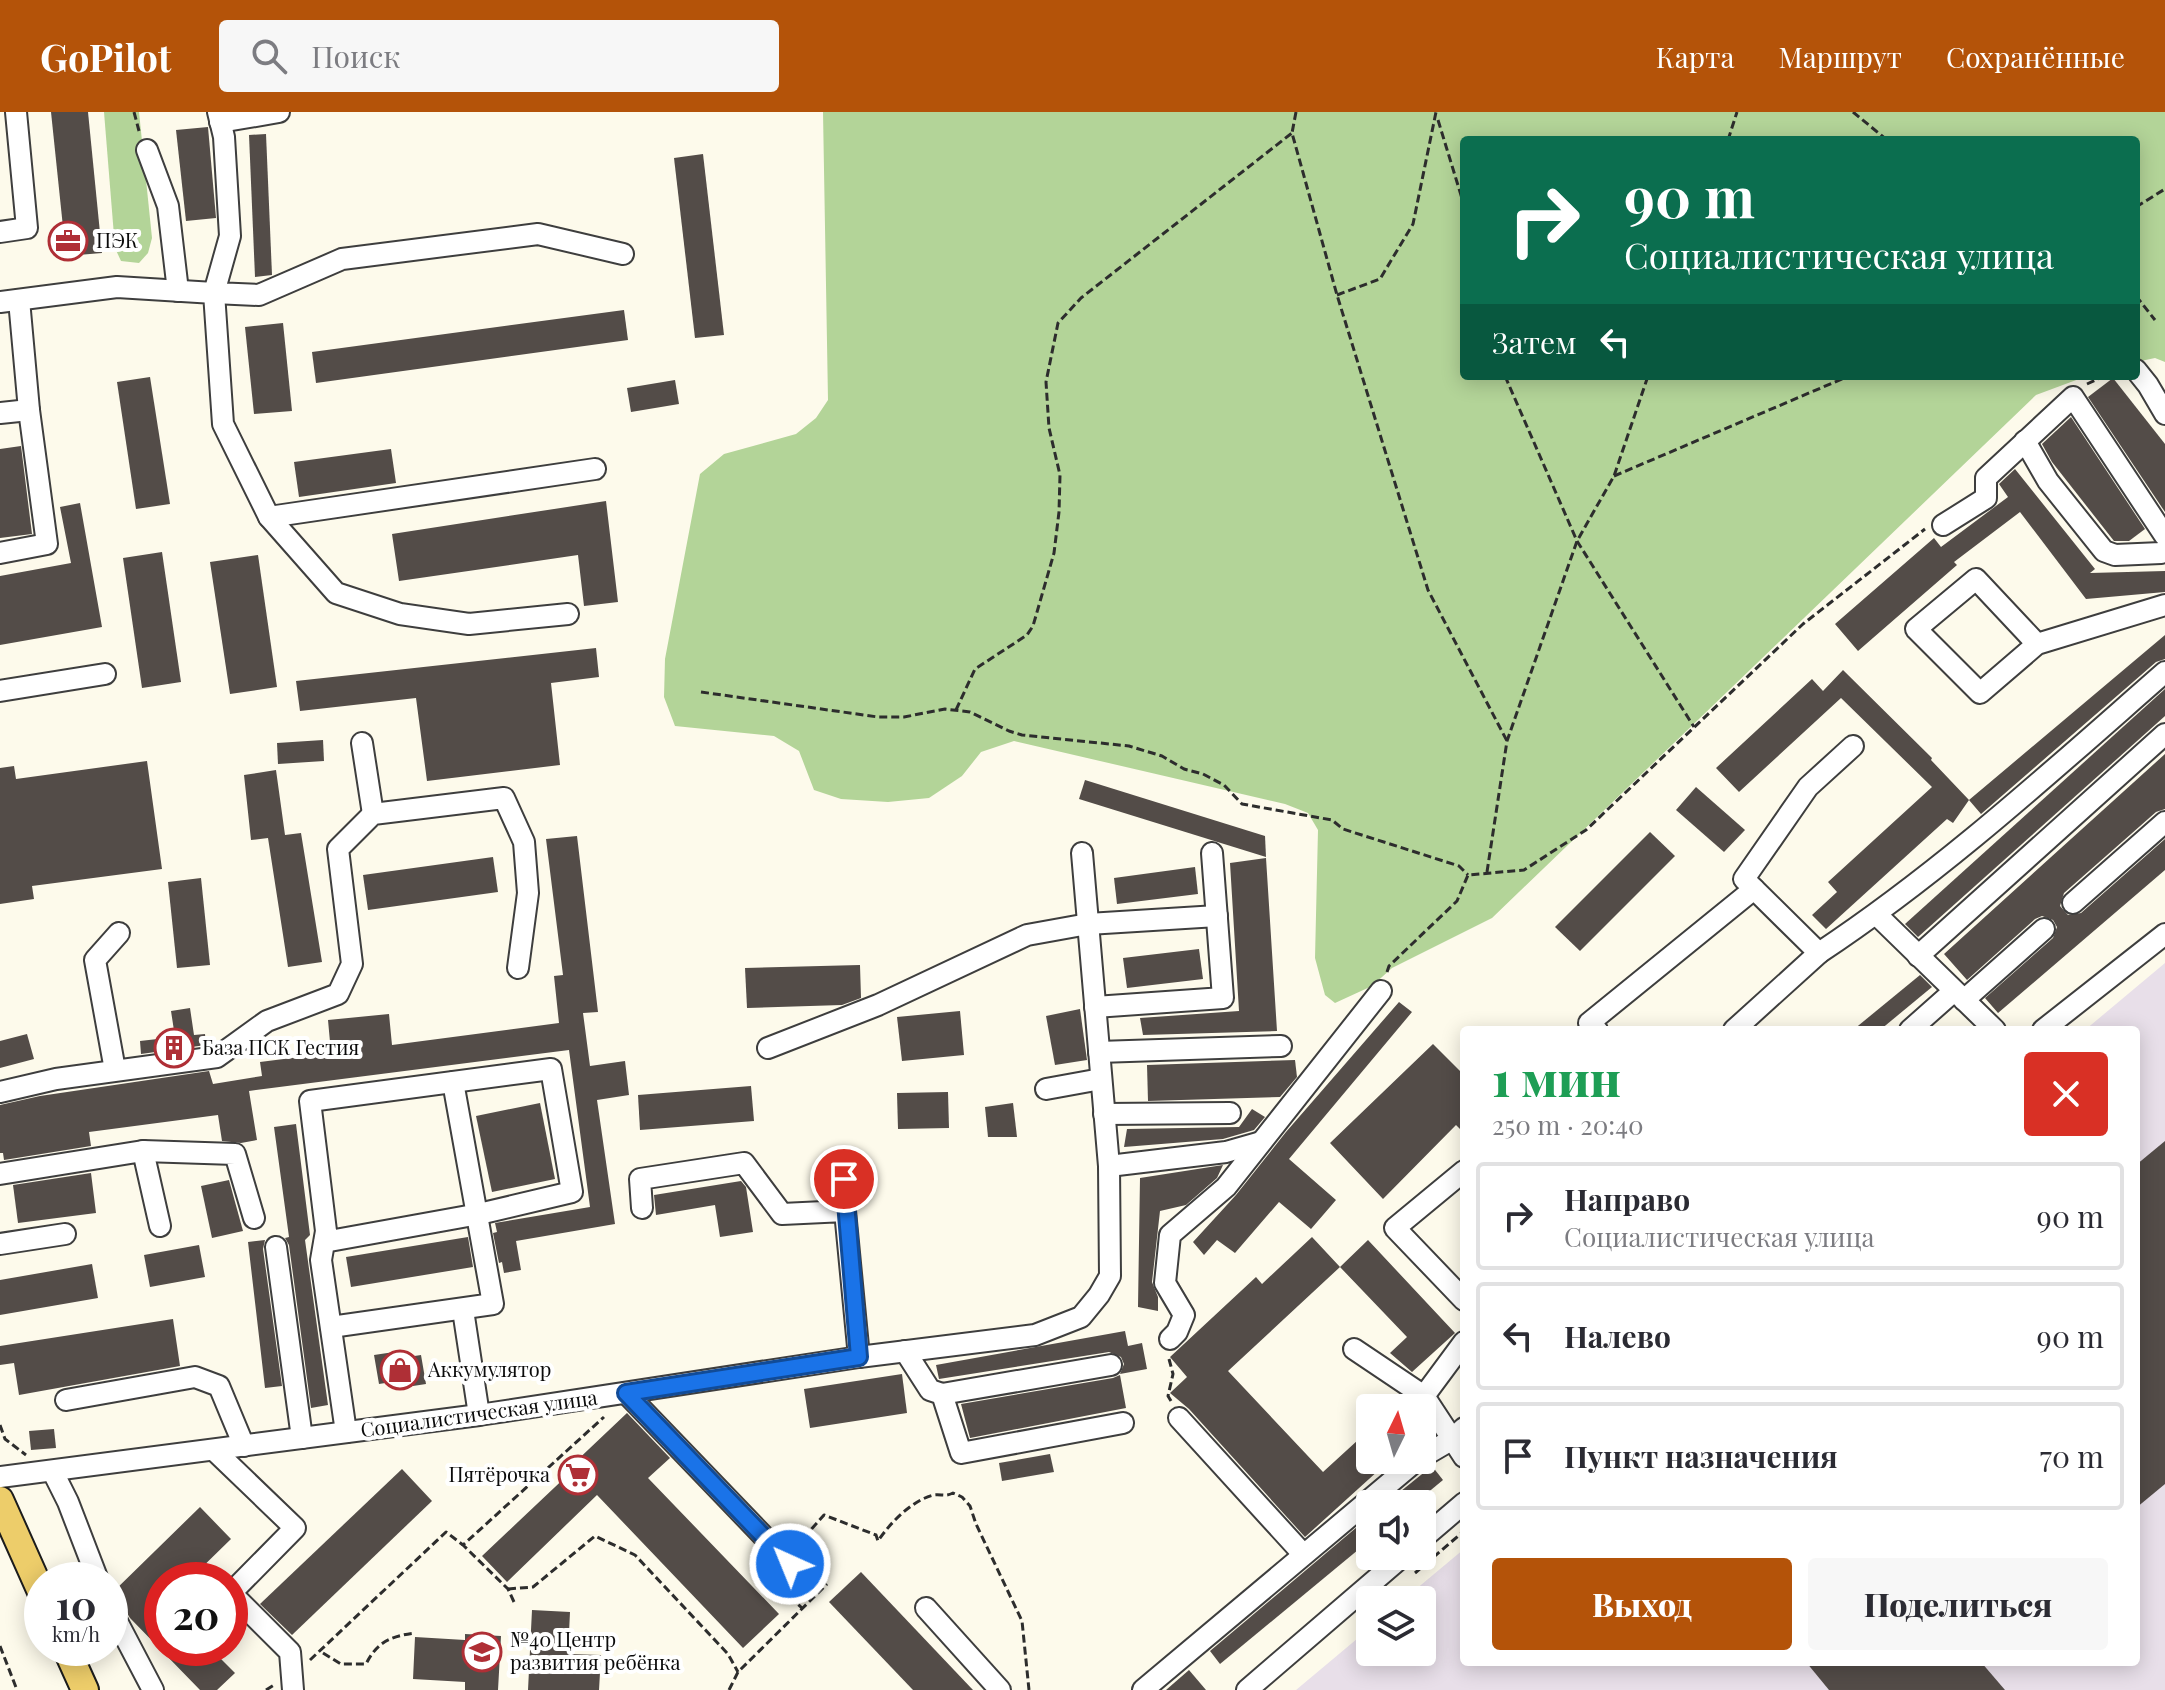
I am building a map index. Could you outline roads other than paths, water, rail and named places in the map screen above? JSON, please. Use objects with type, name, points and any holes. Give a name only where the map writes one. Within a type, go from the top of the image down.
[{"type":"main road","points":[[0,1500],[28,1562]]},
{"type":"main road","points":[[74,1666],[85,1690]]},
{"type":"street","points":[[0,232],[27,228],[16,112]]},
{"type":"street","points":[[279,112],[219,117],[224,137],[230,236],[214,293],[223,424],[269,517],[336,593],[400,614],[469,624],[568,614]]},
{"type":"street","points":[[147,150],[168,206],[178,291]]},
{"type":"street","points":[[0,553],[47,544],[29,410],[9,301],[117,287],[259,295],[342,259],[538,234],[623,254]]},
{"type":"street","points":[[2140,375],[2165,414]]},
{"type":"street","points":[[1943,525],[1986,498],[1986,478],[2073,397],[2165,536]]},
{"type":"street","points":[[0,413],[29,410]]},
{"type":"street","points":[[2025,441],[2048,481],[2104,551],[2115,555],[2161,553],[2165,550]]},
{"type":"street","points":[[269,517],[595,469]]},
{"type":"street","points":[[2037,644],[1976,579],[1916,629],[1980,693],[2037,644],[2165,605]]},
{"type":"street","points":[[1738,1026],[1819,953],[1877,915],[1988,826],[2165,672]]},
{"type":"street","points":[[0,691],[105,674]]},
{"type":"street","points":[[1918,956],[2165,734]]},
{"type":"street","points":[[362,743],[373,814]]},
{"type":"street","points":[[1819,953],[1744,879],[1808,787],[1853,746]]},
{"type":"street","points":[[0,1092],[56,1079],[217,1057],[267,1021],[338,994],[352,964],[338,849],[373,814],[504,798],[524,842],[528,893],[518,968]]},
{"type":"street","points":[[2073,903],[2165,822]]},
{"type":"street","name":"Социалистическая улица","points":[[0,1477],[479,1415],[859,1357],[1035,1335],[1081,1317],[1110,1276],[1109,1166],[1082,853]]},
{"type":"street","points":[[1095,1007],[1223,998],[1212,853]]},
{"type":"street","points":[[1592,1026],[1589,1023],[1754,889]]},
{"type":"street","points":[[1877,915],[1991,1026]]},
{"type":"street","points":[[768,1048],[878,1005],[1027,935],[1088,924],[1217,916]]},
{"type":"street","points":[[1916,1026],[2044,929]]},
{"type":"street","points":[[115,1070],[95,960],[119,933]]},
{"type":"street","points":[[2048,1026],[2165,934]]},
{"type":"street","points":[[1170,1339],[1177,1332],[1184,1315],[1165,1283],[1170,1235],[1226,1187],[1381,991]]},
{"type":"street","points":[[1099,1052],[1281,1046]]},
{"type":"street","points":[[324,1242],[479,1214],[572,1192],[551,1069],[310,1101],[326,1231],[324,1242],[321,1260],[346,1432]]},
{"type":"street","points":[[1046,1089],[1101,1079]]},
{"type":"street","points":[[331,1327],[493,1304],[453,1082]]},
{"type":"street","points":[[1104,1114],[1230,1113]]},
{"type":"street","points":[[1109,1166],[1226,1152],[1261,1142]]},
{"type":"street","points":[[0,1174],[143,1151],[235,1154],[254,1218]]},
{"type":"street","points":[[143,1151],[160,1226]]},
{"type":"street","points":[[642,1208],[640,1179],[744,1163],[782,1214],[845,1211]]},
{"type":"street","points":[[1460,1174],[1395,1228],[1460,1296]]},
{"type":"street","points":[[844,1179],[859,1357]]},
{"type":"street","points":[[0,1244],[65,1234]]},
{"type":"street","points":[[276,1247],[302,1438]]},
{"type":"street","points":[[463,1310],[479,1415]]},
{"type":"street","points":[[1425,1394],[1460,1347]]},
{"type":"street","points":[[1354,1349],[1421,1394]]},
{"type":"street","points":[[905,1351],[930,1390],[942,1394],[1111,1365]]},
{"type":"street","points":[[66,1400],[195,1377],[219,1386],[244,1446]]},
{"type":"street","points":[[626,1393],[794,1568]]},
{"type":"street","points":[[942,1394],[961,1453],[1123,1423]]},
{"type":"street","points":[[1436,1410],[1457,1434],[1436,1448]]},
{"type":"street","points":[[1179,1418],[1303,1554]]},
{"type":"street","points":[[214,1450],[295,1528],[231,1593],[290,1652],[292,1682]]},
{"type":"street","points":[[53,1472],[90,1562]]},
{"type":"street","points":[[1143,1690],[1400,1474]]},
{"type":"street","points":[[1436,1527],[1460,1506]]},
{"type":"street","points":[[1247,1690],[1387,1570]]},
{"type":"street","points":[[926,1608],[1000,1690]]},
{"type":"street","points":[[128,1642],[153,1690]]},
{"type":"place","name":"ПЭК","points":[[68,241]]},
{"type":"place","name":"База ПСК Гестия","points":[[174,1048]]},
{"type":"place","name":"Аккумулятор","points":[[400,1370]]},
{"type":"place","name":"Пятёрочка","points":[[578,1475]]},
{"type":"place","name":"№40 Центр развития ребёнка","points":[[482,1652]]}]
